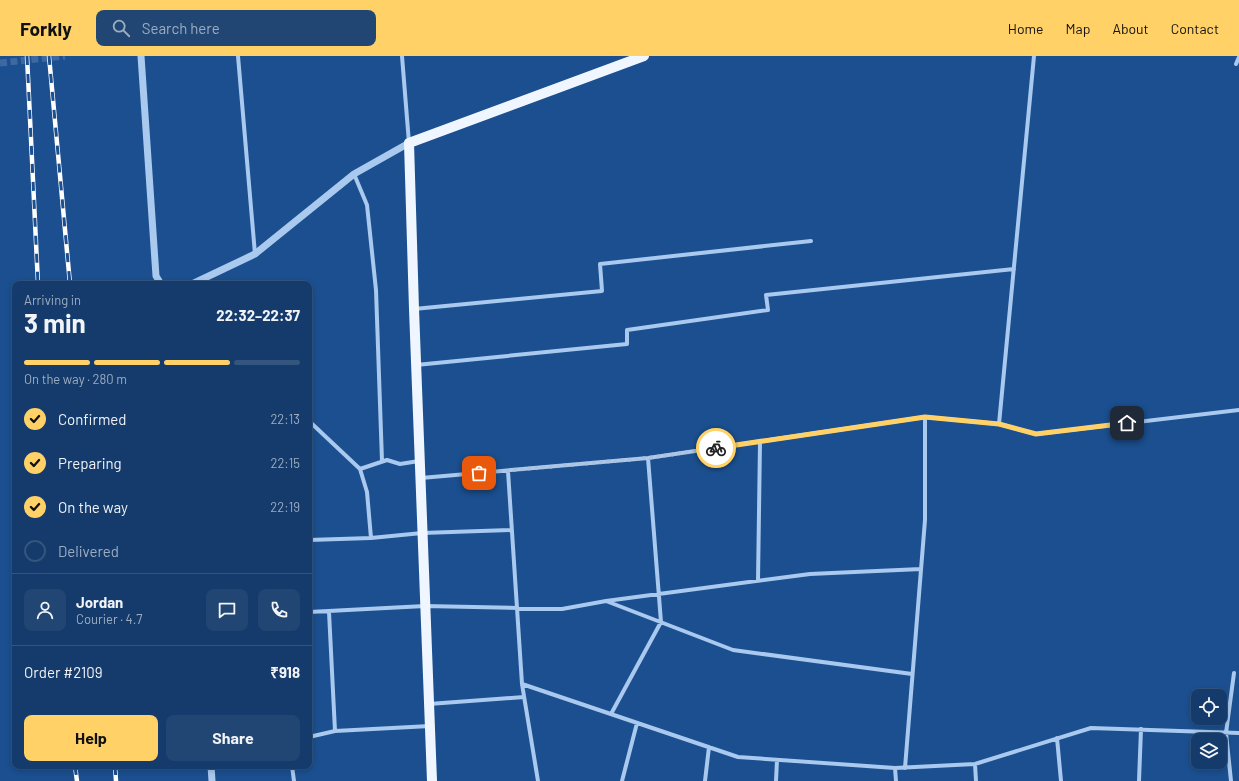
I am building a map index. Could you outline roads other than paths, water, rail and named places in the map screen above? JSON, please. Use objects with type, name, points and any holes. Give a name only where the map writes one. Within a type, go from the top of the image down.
[{"type":"main road","points":[[432,781],[409,143],[644,56]]},
{"type":"street","points":[[141,56],[156,276],[158,281]]},
{"type":"street","points":[[238,56],[255,254]]},
{"type":"street","points":[[198,281],[255,254],[354,174],[409,143],[402,56]]},
{"type":"street","points":[[999,424],[1034,56]]},
{"type":"street","points":[[1236,64],[1239,57]]},
{"type":"street","points":[[354,174],[367,205],[376,290],[382,461]]},
{"type":"street","points":[[414,309],[602,291],[600,264],[811,241]]},
{"type":"street","points":[[416,365],[627,344],[627,330],[768,310],[766,295],[1014,269]]},
{"type":"street","points":[[420,478],[648,458],[925,417],[999,424],[1036,434],[1239,410]]},
{"type":"street","points":[[905,768],[925,520],[925,417]]},
{"type":"street","points":[[312,424],[360,469],[367,492],[371,538]]},
{"type":"street","points":[[758,581],[760,442]]},
{"type":"street","points":[[611,714],[661,622],[648,458]]},
{"type":"street","points":[[360,469],[382,461],[392,461],[400,464],[420,461]]},
{"type":"street","points":[[508,471],[522,684],[538,781]]},
{"type":"street","points":[[312,540],[371,538],[422,533],[512,530]]},
{"type":"street","points":[[312,612],[425,606],[562,609],[606,601],[810,574],[921,569]]},
{"type":"street","points":[[606,601],[733,650],[912,674]]},
{"type":"street","points":[[329,612],[335,731]]},
{"type":"street","points":[[1231,781],[1226,732],[1234,673]]},
{"type":"street","points":[[522,684],[738,757],[777,760],[895,768],[975,764],[1091,728],[1239,733]]},
{"type":"street","points":[[429,704],[524,697]]},
{"type":"street","points":[[622,781],[637,723]]},
{"type":"street","points":[[312,736],[335,731],[430,726]]},
{"type":"street","points":[[1139,781],[1141,729]]},
{"type":"street","points":[[1058,738],[1061,781]]},
{"type":"street","points":[[705,781],[709,748]]},
{"type":"street","points":[[776,781],[777,760]]},
{"type":"street","points":[[975,764],[976,781]]},
{"type":"street","points":[[895,768],[896,781]]},
{"type":"street","points":[[211,769],[212,781]]},
{"type":"street","points":[[292,769],[294,781]]},
{"type":"tunnel","points":[[0,63],[65,56]]},
{"type":"railway","points":[[27,56],[38,281]]},
{"type":"railway","points":[[49,56],[70,281]]},
{"type":"railway","points":[[75,769],[77,781]]},
{"type":"railway","points":[[115,769],[116,781]]}]
